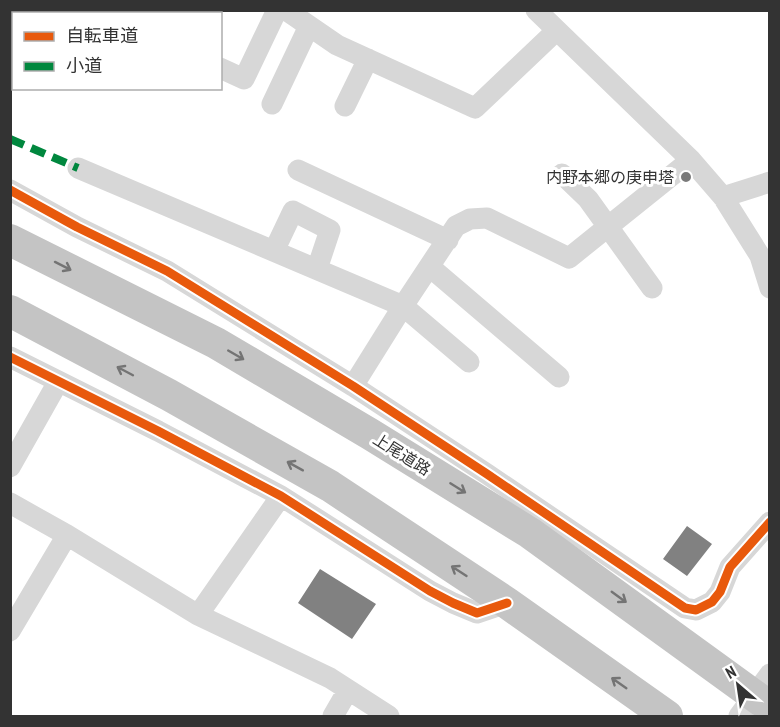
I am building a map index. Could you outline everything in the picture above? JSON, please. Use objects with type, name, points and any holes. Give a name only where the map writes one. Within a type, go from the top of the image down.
[{"type":"highway","name":"上尾道路","points":[[10,240],[216,344],[370,434],[530,533],[758,698]]},
{"type":"highway","points":[[10,310],[169,395],[330,486],[507,603],[667,717]]},
{"type":"street","points":[[222,69],[244,80],[277,10]]},
{"type":"street","points":[[286,10],[337,45],[475,108],[556,31]]},
{"type":"street","points":[[536,10],[691,160],[723,197],[760,256],[770,288]]},
{"type":"street","points":[[272,105],[309,26]]},
{"type":"street","points":[[345,106],[368,59]]},
{"type":"street","points":[[353,386],[456,226],[470,219],[487,218],[569,258],[691,160]]},
{"type":"street","points":[[78,168],[403,306],[469,362]]},
{"type":"street","points":[[298,170],[448,240]]},
{"type":"street","points":[[562,174],[588,199],[652,288]]},
{"type":"street","points":[[723,197],[770,182]]},
{"type":"street","points":[[10,190],[77,227],[167,271],[353,386],[488,474],[685,608],[696,610],[712,602],[720,592],[730,567],[770,522]]},
{"type":"street","points":[[274,251],[293,211],[330,230],[317,269]]},
{"type":"street","points":[[430,267],[559,377]]},
{"type":"street","points":[[10,357],[281,496],[430,591],[453,603],[477,613],[507,603]]},
{"type":"street","points":[[10,467],[58,382]]},
{"type":"street","points":[[488,474],[530,533]]},
{"type":"street","points":[[198,615],[281,496]]},
{"type":"street","points":[[10,503],[198,615],[330,678],[389,717]]},
{"type":"street","points":[[10,631],[67,535]]},
{"type":"street","points":[[333,717],[348,690]]},
{"type":"building","points":[[687,526],[712,544],[687,576],[663,559]]},
{"type":"building","points":[[320,569],[376,604],[352,639],[298,603]]},
{"type":"marked path","points":[[10,139],[78,168]]},
{"type":"cycle path","points":[[10,190],[77,227],[167,271],[353,386],[685,608],[696,610],[712,602],[720,592],[730,567],[770,522]]},
{"type":"cycle path","points":[[10,357],[281,496],[430,591],[453,603],[477,613],[507,603]]},
{"type":"place","name":"内野本郷の庚申塔","points":[[686,177]]}]
